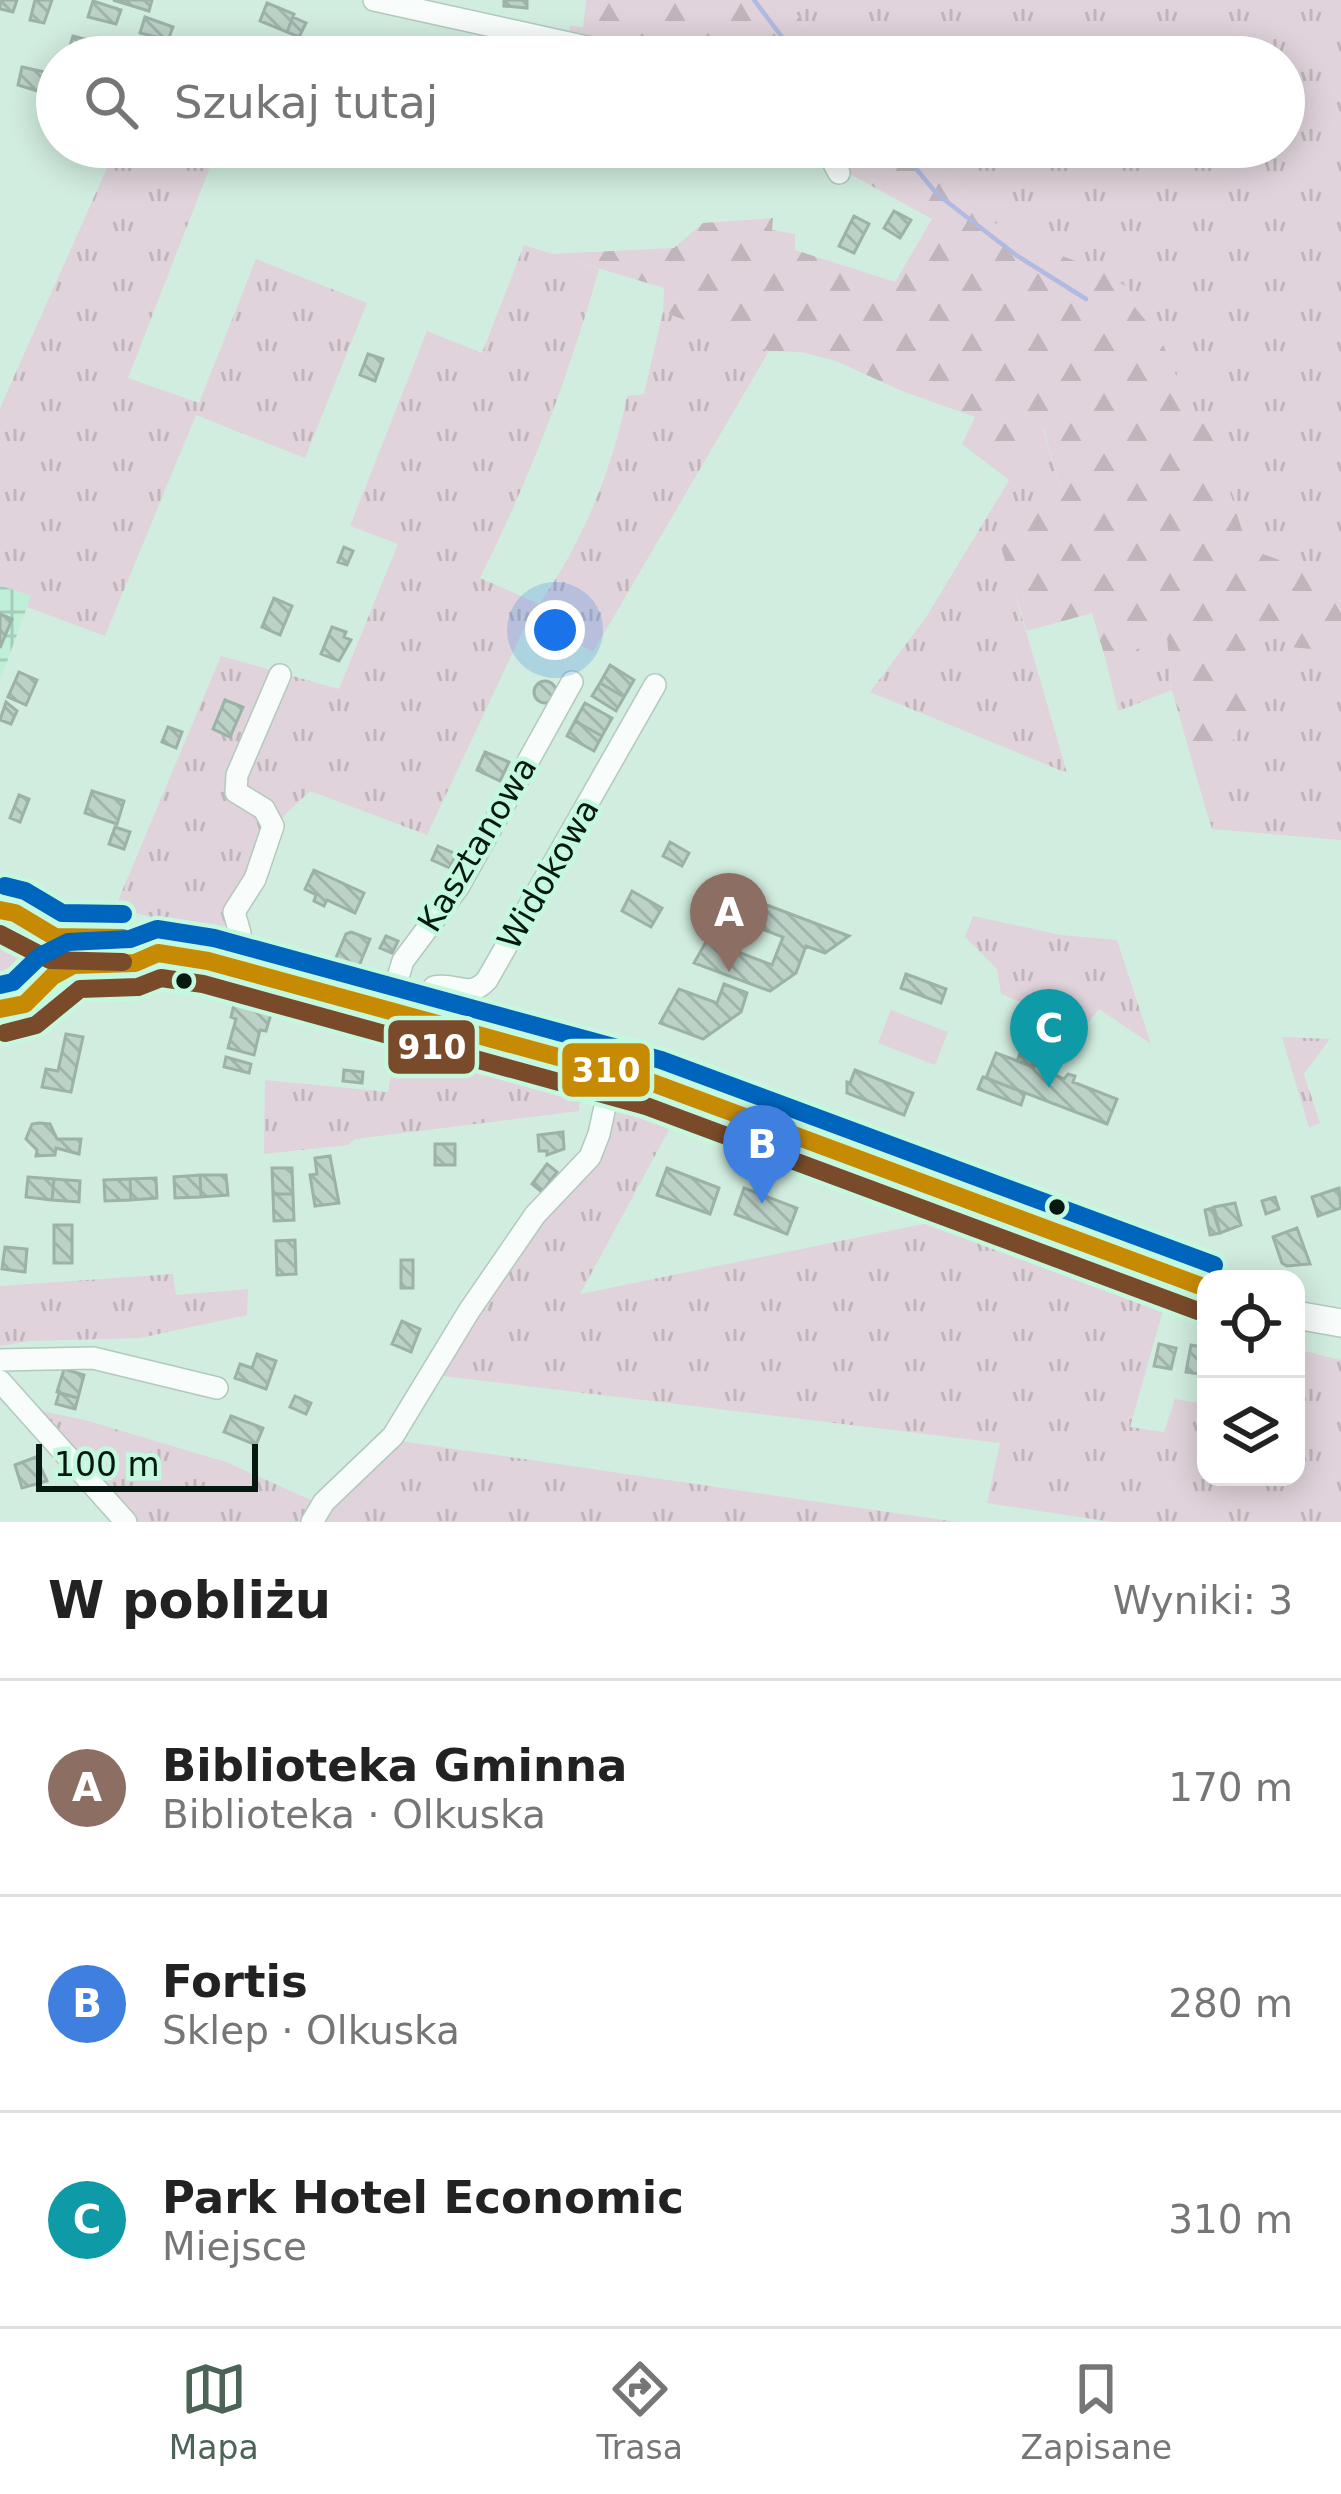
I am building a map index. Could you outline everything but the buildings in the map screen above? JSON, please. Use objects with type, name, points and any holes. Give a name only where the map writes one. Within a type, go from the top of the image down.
[{"type":"main road","points":[[0,910],[62,938],[137,938],[158,953],[234,968],[613,1070],[1197,1285]]},
{"type":"main road","points":[[34,927],[47,958],[41,991]]},
{"type":"main road","points":[[3,1013],[25,1004],[53,976],[73,965],[135,963],[158,953]]},
{"type":"main road","points":[[1305,1317],[1341,1323]]},
{"type":"street","points":[[374,0],[537,36]]},
{"type":"street","points":[[836,168],[839,173]]},
{"type":"street","points":[[234,968],[240,924],[234,912],[255,879],[273,826],[264,809],[236,792],[237,775],[280,675]]},
{"type":"street","name":"Kasztanowa","points":[[401,1012],[403,961],[459,886],[572,682]]},
{"type":"street","name":"Widokowa","points":[[401,1012],[434,987],[478,991],[487,980],[656,685]]},
{"type":"street","points":[[312,1522],[324,1502],[393,1436],[469,1311],[535,1215],[590,1157],[613,1070]]},
{"type":"street","points":[[0,1360],[93,1358],[217,1388]]},
{"type":"street","points":[[0,1381],[125,1522]]},
{"type":"shaded area","points":[[0,585],[31,596],[0,681]]},
{"type":"green space","points":[[586,0],[784,0],[816,36],[569,33],[570,26],[583,27]]},
{"type":"green space","points":[[784,0],[1341,0],[1341,578],[1332,579],[1263,554],[1243,533],[1209,428],[1188,405],[1160,337],[1136,309],[1128,288],[1014,238],[981,212],[942,168],[1305,168],[1305,36],[816,36]]},
{"type":"green space","points":[[107,168],[210,168],[128,378],[199,403],[256,259],[367,303],[305,458],[196,415],[105,636],[27,607],[31,596],[0,585],[0,408]]},
{"type":"green space","points":[[846,168],[942,168],[981,212],[1014,238],[1105,272],[1128,288],[1136,309],[1160,337],[1188,405],[1209,428],[1243,533],[1263,554],[1332,579],[1341,578],[1341,661],[1311,649],[1289,647],[1280,625],[1267,622],[1245,651],[1257,697],[1210,781],[1199,786],[1172,690],[1167,638],[1106,661],[1092,613],[1027,631],[996,531],[1063,497],[1043,427],[1009,480],[962,444],[975,417],[836,361],[801,352],[769,351],[663,312],[664,288],[551,254],[674,248],[703,223],[773,218],[772,230],[795,234],[795,250],[895,282],[932,219]]},
{"type":"green space","points":[[524,245],[599,269],[547,426],[480,578],[539,604],[594,505],[627,396],[644,394],[663,312],[769,351],[593,652],[529,618],[427,835],[310,791],[264,835],[221,934],[115,908],[221,656],[339,689],[398,544],[350,526],[427,331],[482,353]]},
{"type":"green space","points":[[1042,426],[1063,497],[997,531],[1067,773],[870,692],[925,619]]},
{"type":"green space","points":[[1267,621],[1280,624],[1289,647],[1311,649],[1341,661],[1341,840],[1212,829],[1199,786],[1210,781],[1245,651]]},
{"type":"green space","points":[[1167,637],[1172,690],[1118,711],[1106,661]]},
{"type":"green space","points":[[973,916],[1061,935],[1117,940],[1151,1044],[1099,1009],[1084,1028],[1001,994],[997,969],[965,937]]},
{"type":"green space","points":[[0,925],[26,941],[36,970],[22,987],[0,994]]},
{"type":"green space","points":[[891,1010],[948,1032],[935,1065],[878,1043]]},
{"type":"green space","points":[[1282,1037],[1330,1039],[1304,1074],[1320,1123],[1309,1128]]},
{"type":"green space","points":[[397,1040],[581,1089],[579,1111],[264,1154],[265,1080],[388,1092]]},
{"type":"green space","points":[[621,1100],[676,1117],[580,1294],[938,1221],[1165,1303],[1130,1427],[1164,1432],[1175,1399],[1197,1403],[1197,1486],[1305,1486],[1305,1351],[1341,1360],[1341,1522],[1112,1522],[987,1503],[1000,1443],[435,1375],[518,1249],[606,1141]]},
{"type":"green space","points":[[173,1274],[176,1295],[248,1289],[247,1315],[140,1338],[0,1346],[0,1286]]},
{"type":"green space","points":[[18,1406],[85,1420],[226,1462],[324,1506],[393,1440],[957,1522],[122,1522]]},
{"type":"waterway","points":[[754,0],[781,36]]},
{"type":"waterway","points":[[915,168],[937,194],[1016,255],[1086,299]]},
{"type":"transit line","points":[[5,886],[25,891],[62,913],[123,914]]},
{"type":"transit line","name":"310","points":[[0,910],[15,913],[55,937],[123,938]]},
{"type":"transit line","points":[[0,985],[13,982],[40,956],[68,942],[130,939],[157,929],[214,938],[661,1060],[1214,1265]]},
{"type":"transit line","name":"910","points":[[0,934],[50,960],[123,962]]},
{"type":"transit line","name":"310","points":[[0,1009],[25,1004],[53,976],[73,965],[135,963],[158,953],[208,961],[653,1083],[1197,1285]]},
{"type":"transit line","name":"910","points":[[5,1033],[36,1025],[80,989],[138,987],[161,978],[203,984],[646,1106],[1197,1311]]},
{"type":"place","name":"Biblioteka Gminna","points":[[729,972]]},
{"type":"place","name":"Park Hotel Economic","points":[[1049,1088]]},
{"type":"place","name":"Fortis","points":[[762,1204]]}]
